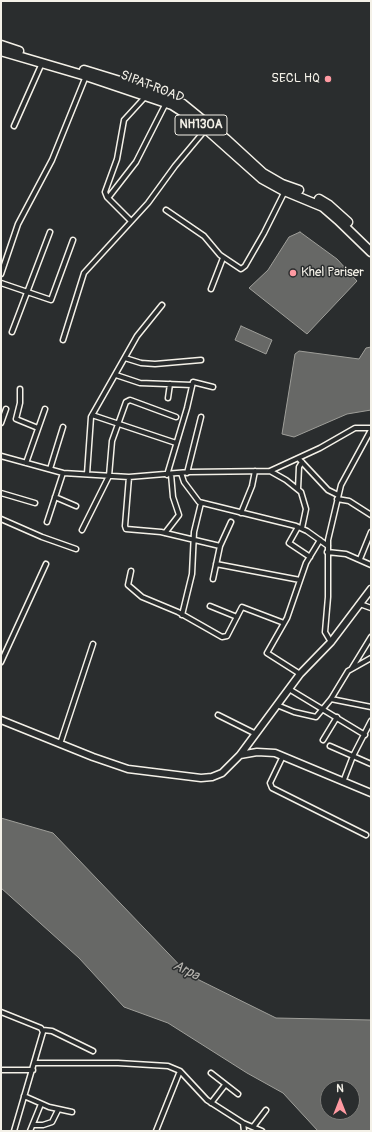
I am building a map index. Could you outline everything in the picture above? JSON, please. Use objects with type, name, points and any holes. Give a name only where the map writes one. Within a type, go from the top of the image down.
[{"type":"highway","name":"SIPAT ROAD","points":[[1,45],[166,100],[196,113],[263,173],[282,184],[329,205],[371,245]]},
{"type":"highway","name":"SIPAT ROAD","points":[[1,51],[87,74],[147,96],[166,100],[182,110],[206,129],[258,176],[285,191],[322,207],[338,220],[371,252]]},
{"type":"street","points":[[14,126],[42,63]]},
{"type":"street","points":[[1,274],[18,224],[52,160],[87,74]]},
{"type":"street","points":[[132,221],[105,194],[116,164],[124,120],[147,96]]},
{"type":"street","points":[[108,198],[136,162],[166,100]]},
{"type":"street","points":[[63,340],[84,273],[152,198],[180,160],[206,129]]},
{"type":"street","points":[[166,210],[204,236],[223,258],[239,268],[245,266],[264,233],[285,191]]},
{"type":"street","points":[[12,332],[50,232]]},
{"type":"street","points":[[1,283],[48,300],[53,298],[73,240]]},
{"type":"street","points":[[211,289],[223,258]]},
{"type":"street","points":[[87,474],[89,426],[92,416],[142,328],[162,305]]},
{"type":"street","points":[[125,358],[150,364],[201,360]]},
{"type":"street","points":[[116,375],[135,382],[192,385],[195,382],[213,387]]},
{"type":"street","points":[[168,398],[170,384]]},
{"type":"street","points":[[165,533],[179,515],[173,497],[169,475],[192,385]]},
{"type":"street","points":[[20,389],[20,403],[16,419],[38,428]]},
{"type":"street","points":[[82,530],[109,476],[112,441],[126,402],[128,400],[176,417]]},
{"type":"street","points":[[1,423],[6,409]]},
{"type":"street","points":[[26,463],[45,409]]},
{"type":"street","points":[[92,416],[176,443]]},
{"type":"street","points":[[187,473],[201,417]]},
{"type":"street","points":[[50,469],[63,427]]},
{"type":"street","points":[[1,456],[63,473],[109,476],[129,477],[181,473],[270,471],[300,460],[355,428],[371,429],[345,477],[337,497],[327,552],[328,597],[325,632],[331,642]]},
{"type":"street","points":[[298,489],[300,460]]},
{"type":"street","points":[[300,460],[328,490],[337,497],[349,501],[371,515]]},
{"type":"street","points":[[241,512],[252,486],[255,471]]},
{"type":"street","points":[[270,471],[298,489],[303,497],[306,509],[300,527],[289,543],[310,557]]},
{"type":"street","points":[[47,522],[63,473]]},
{"type":"street","points":[[181,473],[189,489],[197,501],[201,503],[300,527],[328,546]]},
{"type":"street","points":[[129,477],[125,528],[128,530],[165,533],[220,546]]},
{"type":"street","points":[[1,493],[35,503]]},
{"type":"street","points":[[55,498],[76,506]]},
{"type":"street","points":[[182,615],[192,574],[194,532],[201,503]]},
{"type":"street","points":[[1,519],[42,537],[76,549]]},
{"type":"street","points":[[213,579],[220,546],[231,522]]},
{"type":"street","points":[[360,560],[371,532]]},
{"type":"street","points":[[300,674],[267,653],[292,607],[300,580],[310,557],[320,540]]},
{"type":"street","points":[[327,552],[346,554],[371,565]]},
{"type":"street","points":[[1,662],[46,564]]},
{"type":"street","points":[[216,564],[300,580]]},
{"type":"street","points":[[131,571],[127,583],[147,600],[182,615],[224,638],[227,636],[242,606],[284,622]]},
{"type":"street","points":[[1,720],[128,769],[201,778],[212,777],[222,773],[240,755],[300,674],[331,642],[371,589]]},
{"type":"street","points":[[360,604],[371,608]]},
{"type":"street","points":[[210,606],[236,617]]},
{"type":"street","points":[[352,668],[371,637]]},
{"type":"street","points":[[60,744],[93,644]]},
{"type":"street","points":[[277,705],[310,717],[316,717],[331,699],[344,675],[352,668],[371,658]]},
{"type":"street","points":[[289,689],[365,734],[371,735]]},
{"type":"street","points":[[331,699],[371,707]]},
{"type":"street","points":[[218,715],[256,734]]},
{"type":"street","points":[[323,740],[337,717]]},
{"type":"street","points":[[343,782],[371,721]]},
{"type":"street","points":[[330,746],[371,764]]},
{"type":"street","points":[[240,755],[266,752],[283,756],[371,793]]},
{"type":"street","points":[[283,756],[270,787],[366,836]]},
{"type":"street","points":[[1,1012],[43,1030],[52,1031],[93,1051]]},
{"type":"street","points":[[14,1131],[33,1070],[43,1030]]},
{"type":"street","points":[[35,1063],[118,1063],[168,1066],[180,1071],[211,1103],[243,1123],[262,1131]]},
{"type":"street","points":[[1,1070],[33,1070]]},
{"type":"street","points":[[156,1131],[180,1071]]},
{"type":"street","points":[[211,1073],[238,1094]]},
{"type":"street","points":[[211,1103],[225,1085]]},
{"type":"street","points":[[24,1096],[40,1104],[58,1110],[72,1112]]},
{"type":"street","points":[[30,1131],[40,1104]]},
{"type":"street","points":[[33,1125],[43,1125],[52,1122],[58,1110]]},
{"type":"street","points":[[253,1126],[266,1110]]},
{"type":"street","points":[[243,1123],[244,1131]]},
{"type":"shaded area","points":[[300,232],[337,259],[357,281],[307,334],[249,288],[268,270],[289,237]]},
{"type":"shaded area","points":[[241,326],[272,340],[266,354],[235,340]]},
{"type":"shaded area","points":[[371,347],[371,410],[347,414],[294,437],[282,434],[295,354],[299,351],[359,359],[366,348]]},
{"type":"shaded area","points":[[1,818],[53,833],[189,975],[276,1018],[371,1020],[371,1131],[318,1131],[283,1093],[247,1073],[168,1023],[124,1007],[79,958],[1,888]]},
{"type":"place","name":"SECL HQ","points":[[328,79]]},
{"type":"place","name":"Khel Pariser","points":[[293,273]]},
{"type":"water label","name":"Arpa","points":[[186,971]]}]
